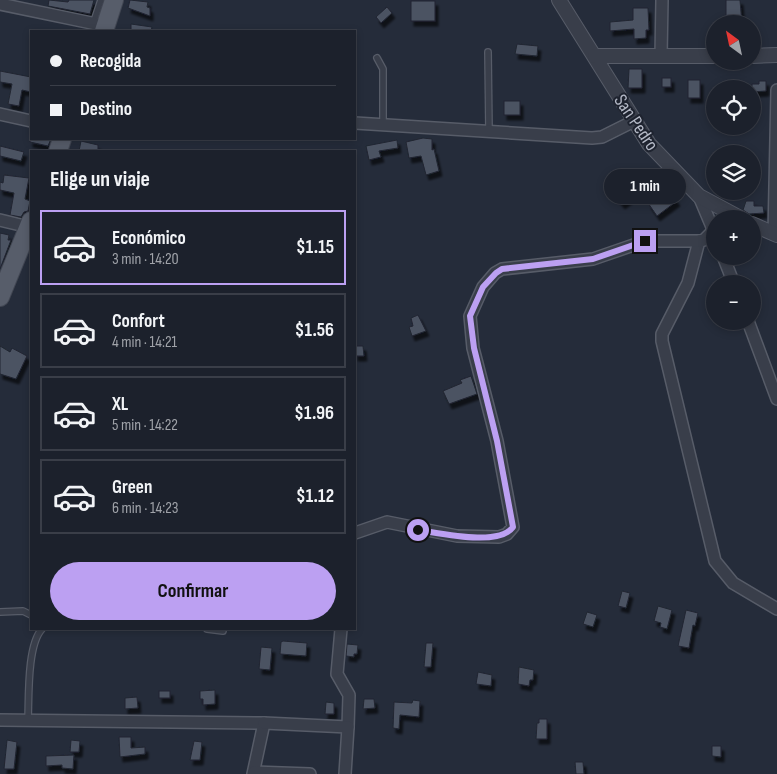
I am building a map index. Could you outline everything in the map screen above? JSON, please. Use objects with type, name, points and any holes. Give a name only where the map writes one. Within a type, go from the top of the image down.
[{"type":"main road","points":[[101,27],[114,0]]},
{"type":"main road","points":[[0,296],[30,224]]},
{"type":"street","name":"San Pedro","points":[[559,0],[649,144],[699,196],[718,210]]},
{"type":"street","points":[[661,56],[662,0]]},
{"type":"street","points":[[0,4],[101,27]]},
{"type":"street","points":[[595,56],[706,56]]},
{"type":"street","points":[[761,56],[777,56]]},
{"type":"street","points":[[761,228],[776,234],[777,90]]},
{"type":"street","points":[[0,114],[30,121]]},
{"type":"street","points":[[356,123],[592,138],[602,136],[634,121]]},
{"type":"street","points":[[699,196],[706,211]]},
{"type":"street","points":[[0,220],[30,224]]},
{"type":"street","points":[[356,533],[387,522],[458,536],[498,537],[507,534],[513,527],[497,441],[474,348],[470,316],[483,287],[496,273],[502,269],[593,259],[645,241],[698,242],[706,238]]},
{"type":"street","points":[[698,242],[688,284],[662,334],[662,341],[715,561],[733,583],[777,609]]},
{"type":"street","points":[[751,330],[777,399]]},
{"type":"street","points":[[341,630],[337,674],[348,695],[345,774]]},
{"type":"street","points":[[0,720],[264,723],[348,727]]},
{"type":"street","points":[[264,723],[253,773],[310,774]]},
{"type":"lane","points":[[101,0],[101,27]]},
{"type":"lane","points":[[488,52],[489,131]]},
{"type":"lane","points":[[377,58],[383,69],[383,124]]},
{"type":"lane","points":[[0,612],[23,611],[30,614]]},
{"type":"lane","points":[[28,720],[31,665],[35,642],[41,630]]},
{"type":"lane","points":[[215,630],[223,631]]},
{"type":"building","points":[[49,0],[68,2],[69,0],[94,0],[90,14],[48,6]]},
{"type":"building","points":[[130,0],[148,2],[147,7],[150,8],[150,16],[128,8]]},
{"type":"building","points":[[726,0],[740,0],[741,15],[726,15]]},
{"type":"building","points":[[411,1],[435,1],[435,21],[411,21]]},
{"type":"building","points":[[387,7],[392,13],[381,23],[376,17]]},
{"type":"building","points":[[633,8],[648,8],[649,30],[646,30],[646,38],[634,39],[634,29],[610,31],[610,22],[633,20]]},
{"type":"building","points":[[131,24],[152,27],[151,30],[131,30]]},
{"type":"building","points":[[517,44],[538,46],[537,56],[515,54]]},
{"type":"building","points":[[629,69],[642,69],[642,88],[628,88]]},
{"type":"building","points":[[0,71],[30,77],[30,92],[22,90],[19,106],[8,104],[12,84],[0,82]]},
{"type":"building","points":[[662,78],[671,78],[671,87],[662,87]]},
{"type":"building","points":[[688,80],[700,80],[700,98],[688,98]]},
{"type":"building","points":[[761,81],[766,81],[766,91],[761,91]]},
{"type":"building","points":[[504,101],[520,101],[520,115],[504,115]]},
{"type":"building","points":[[423,138],[432,139],[432,150],[434,149],[439,171],[426,175],[421,156],[409,158],[406,142]]},
{"type":"building","points":[[30,140],[51,140],[48,146],[30,142]]},
{"type":"building","points":[[397,140],[398,148],[379,151],[381,157],[369,160],[366,146]]},
{"type":"building","points":[[81,141],[98,145],[98,150],[79,150]]},
{"type":"building","points":[[0,146],[24,152],[21,161],[0,156]]},
{"type":"building","points":[[632,170],[637,180],[628,184],[624,174]]},
{"type":"building","points":[[4,175],[29,178],[25,199],[30,201],[28,211],[24,212],[21,217],[10,215],[14,193],[0,190],[0,182],[3,183]]},
{"type":"building","points":[[633,187],[637,193],[622,204],[617,198]]},
{"type":"building","points":[[667,189],[677,201],[657,216],[648,203]]},
{"type":"building","points":[[746,201],[754,201],[754,206],[763,206],[764,213],[761,213],[761,210],[743,210]]},
{"type":"building","points":[[0,233],[9,235],[8,240],[11,240],[0,269]]},
{"type":"building","points":[[418,315],[426,331],[412,336],[409,327],[413,326],[411,318]]},
{"type":"building","points":[[0,346],[10,352],[12,348],[27,356],[16,379],[0,374]]},
{"type":"building","points":[[356,346],[363,346],[364,356],[356,356]]},
{"type":"building","points":[[471,376],[477,394],[449,404],[443,391],[462,383],[460,380]]},
{"type":"building","points":[[622,591],[630,593],[626,608],[618,606]]},
{"type":"building","points":[[658,606],[672,610],[667,629],[660,627],[661,623],[654,621]]},
{"type":"building","points":[[686,610],[698,613],[695,626],[693,625],[689,648],[678,646]]},
{"type":"building","points":[[587,612],[597,615],[593,627],[583,624]]},
{"type":"building","points":[[281,642],[307,643],[306,656],[280,654]]},
{"type":"building","points":[[426,643],[433,643],[431,667],[424,667]]},
{"type":"building","points":[[347,644],[358,645],[357,654],[354,654],[354,657],[346,656]]},
{"type":"building","points":[[261,647],[272,648],[270,670],[259,669]]},
{"type":"building","points":[[519,667],[534,670],[533,680],[530,680],[529,686],[518,684]]},
{"type":"building","points":[[478,672],[492,675],[491,686],[476,684]]},
{"type":"building","points":[[215,690],[215,704],[203,705],[203,699],[200,699],[200,691]]},
{"type":"building","points":[[159,691],[170,691],[170,698],[159,698]]},
{"type":"building","points":[[137,697],[138,708],[125,709],[125,698]]},
{"type":"building","points":[[364,699],[374,699],[375,708],[363,709]]},
{"type":"building","points":[[413,700],[420,701],[419,717],[400,715],[399,729],[393,728],[394,702],[412,703]]},
{"type":"building","points":[[326,702],[334,703],[334,714],[325,714]]},
{"type":"building","points":[[539,719],[547,719],[547,739],[536,739]]},
{"type":"building","points":[[119,737],[131,737],[131,748],[145,747],[145,754],[120,757]]},
{"type":"building","points":[[7,740],[17,742],[14,769],[4,769]]},
{"type":"building","points":[[71,740],[80,741],[79,752],[70,752]]},
{"type":"building","points":[[194,741],[202,742],[200,760],[190,760]]},
{"type":"building","points":[[712,746],[721,746],[721,757],[712,756]]},
{"type":"building","points":[[74,755],[73,769],[62,768],[62,765],[46,766],[46,756]]},
{"type":"building","points":[[575,762],[583,762],[584,774],[576,774]]},
{"type":"route","points":[[418,530],[458,536],[498,537],[507,534],[513,527],[497,441],[474,348],[470,316],[483,287],[502,269],[593,259],[645,241]]}]
